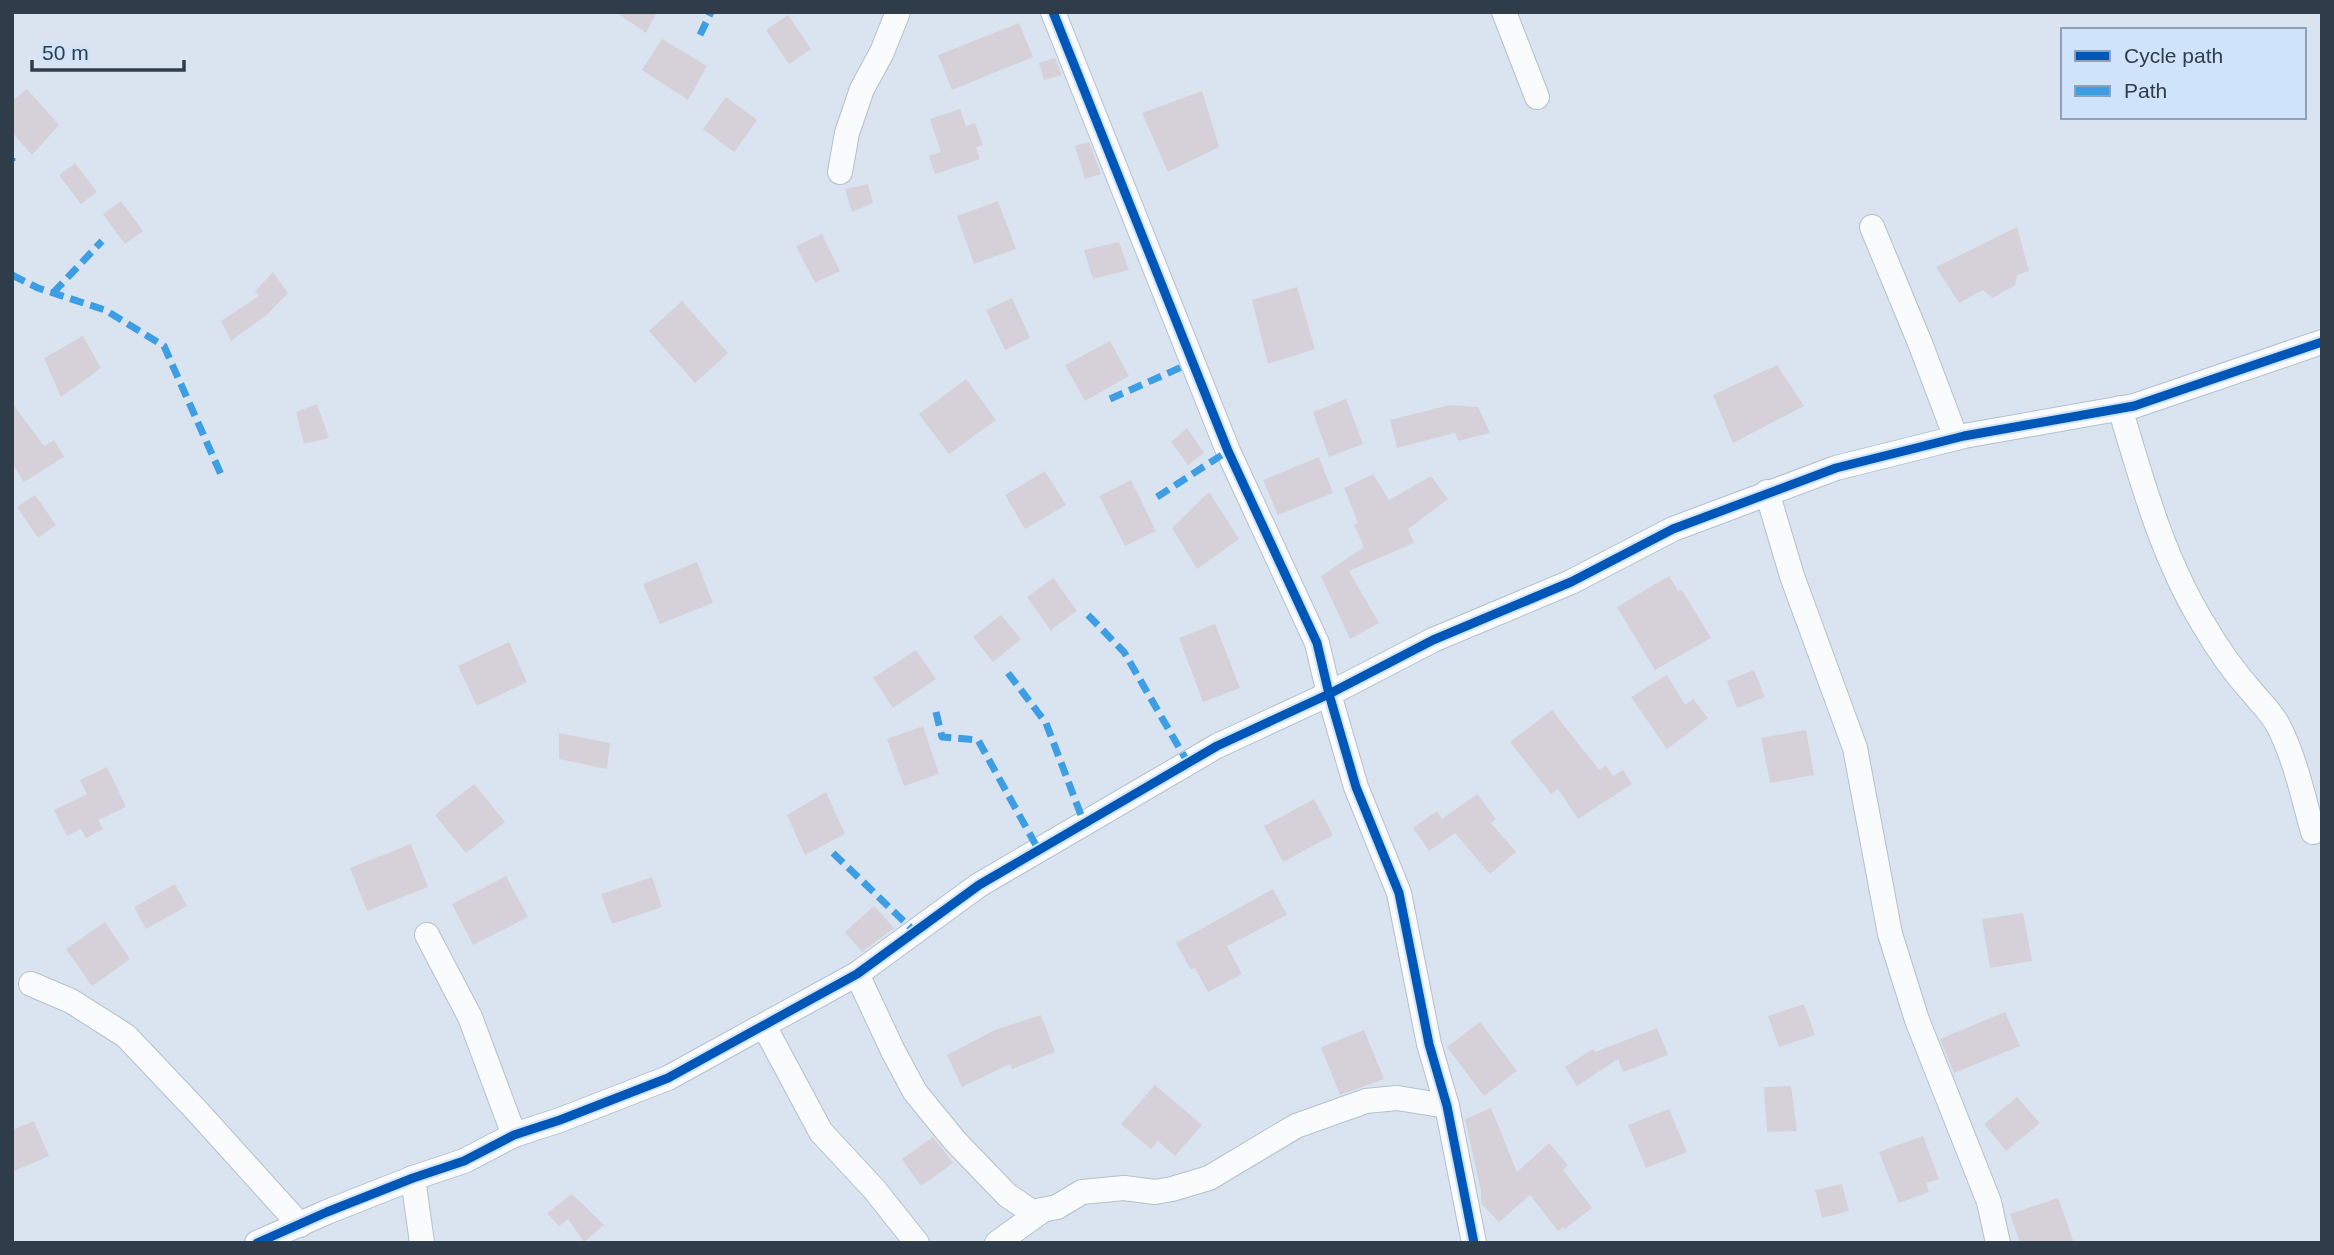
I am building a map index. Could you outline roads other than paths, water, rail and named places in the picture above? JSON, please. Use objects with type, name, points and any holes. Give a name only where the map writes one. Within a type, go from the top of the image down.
[{"type":"street","points":[[840,172],[846,133],[862,89],[882,52],[898,12]]},
{"type":"street","points":[[1053,12],[1228,451],[1317,643],[1356,787],[1399,893],[1429,1044],[1447,1106],[1474,1243]]},
{"type":"street","points":[[1504,12],[1537,97]]},
{"type":"street","points":[[1872,227],[1956,438]]},
{"type":"street","points":[[257,1243],[327,1212],[464,1161],[514,1135],[668,1078],[857,974],[979,885],[1217,746],[1329,694],[1433,640],[1571,582],[1673,529],[1836,468],[1956,438],[2134,406],[2322,342]]},
{"type":"street","points":[[2120,408],[2150,509],[2173,567],[2202,622],[2278,725],[2292,759],[2314,832]]},
{"type":"street","points":[[1767,492],[1804,611],[1855,748],[1890,934],[1921,1031],[1989,1202],[1998,1243]]},
{"type":"street","points":[[427,935],[470,1017],[514,1135]]},
{"type":"street","points":[[857,974],[915,1092],[955,1141],[1007,1195],[1032,1212],[1057,1207],[1082,1192],[1124,1188],[1155,1192],[1209,1178],[1296,1126],[1366,1101],[1397,1098],[1447,1106]]},
{"type":"street","points":[[31,984],[71,1001],[126,1036],[300,1225]]},
{"type":"street","points":[[764,1026],[821,1132],[874,1189],[918,1243]]},
{"type":"street","points":[[413,1178],[422,1243]]},
{"type":"street","points":[[997,1243],[1043,1210]]}]
